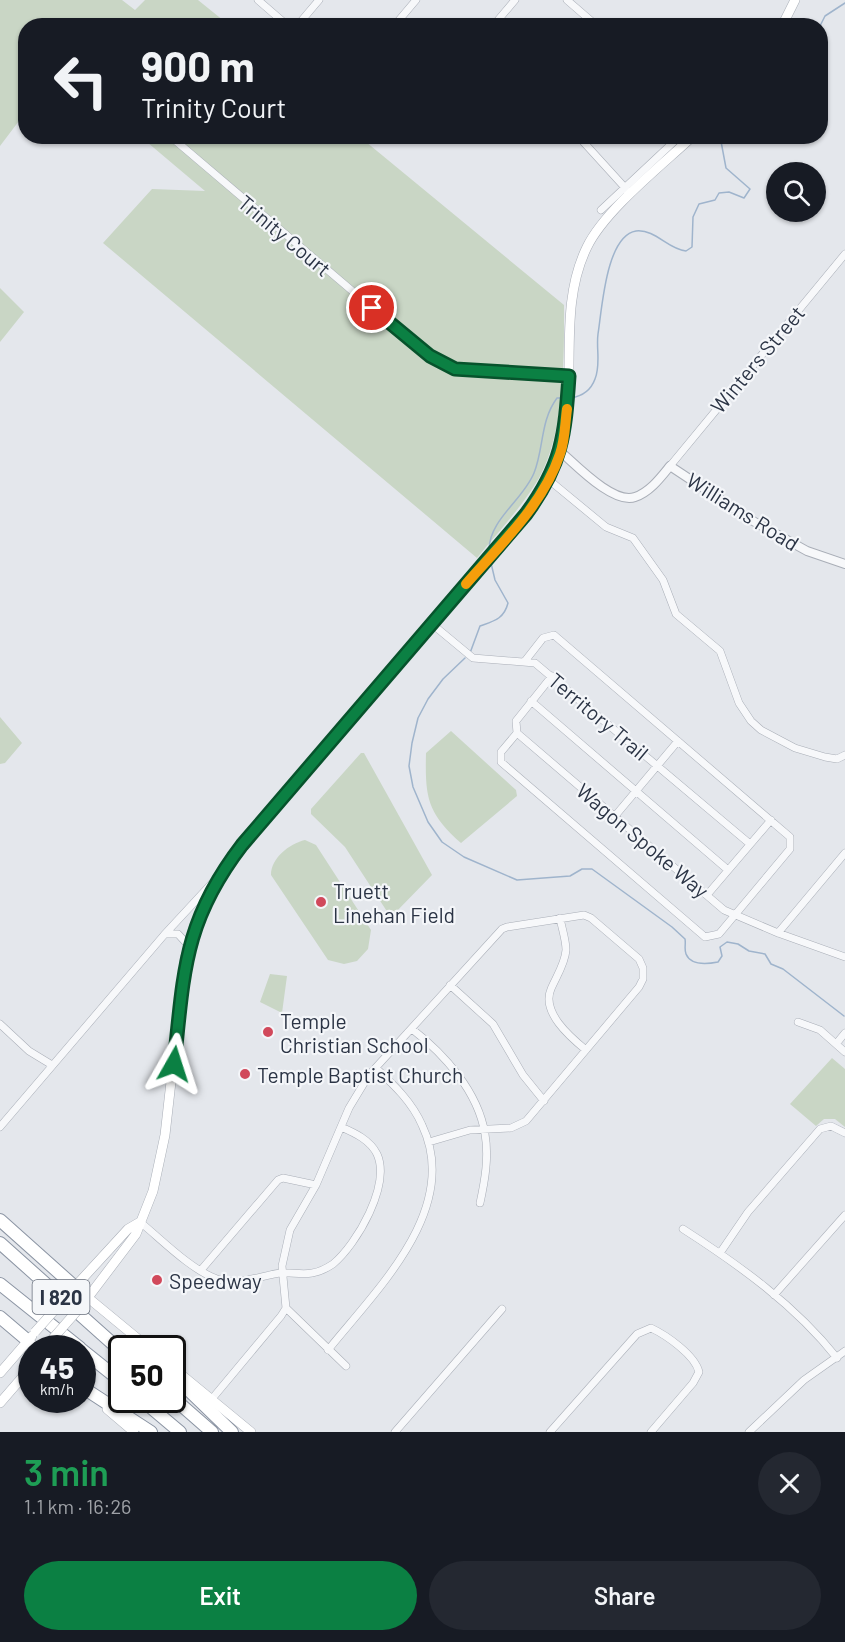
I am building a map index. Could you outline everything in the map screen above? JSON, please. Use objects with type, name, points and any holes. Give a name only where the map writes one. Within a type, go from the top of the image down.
[{"type":"highway","points":[[0,1220],[72,1290]]},
{"type":"highway","name":"I 820","points":[[0,1243],[108,1339]]},
{"type":"highway","name":"I 820","points":[[0,1284],[64,1335]]},
{"type":"highway","points":[[0,1317],[26,1335]]},
{"type":"highway","name":"I 820","points":[[96,1361],[108,1371]]},
{"type":"highway","points":[[186,1388],[232,1432]]},
{"type":"highway","points":[[96,1396],[152,1432]]},
{"type":"highway","points":[[186,1409],[212,1432]]},
{"type":"highway","points":[[157,1413],[180,1432]]},
{"type":"main road","points":[[786,18],[795,0]]},
{"type":"main road","points":[[56,1335],[125,1252],[136,1234],[153,1191],[162,1155],[183,973],[189,946],[205,902],[218,878],[242,845],[526,514],[549,480],[561,452],[567,405],[574,292],[582,257],[600,226],[628,191],[684,144]]},
{"type":"main road","points":[[37,1335],[72,1290],[128,1229],[140,1222]]},
{"type":"main road","points":[[72,1290],[132,1335]]},
{"type":"main road","points":[[0,1373],[18,1355]]},
{"type":"main road","points":[[186,1379],[250,1432]]},
{"type":"main road","points":[[0,1403],[18,1382]]},
{"type":"main road","points":[[96,1399],[134,1432]]},
{"type":"street","points":[[258,0],[279,18]]},
{"type":"street","points":[[304,18],[319,0]]},
{"type":"street","points":[[401,18],[416,0]]},
{"type":"street","points":[[499,18],[514,0]]},
{"type":"street","points":[[567,0],[589,18]]},
{"type":"street","name":"Trinity Court","points":[[179,144],[442,365],[468,371],[569,376]]},
{"type":"street","points":[[585,144],[628,191]]},
{"type":"street","points":[[601,210],[628,191],[672,144]]},
{"type":"street","name":"Winters Street","points":[[670,466],[845,254]]},
{"type":"street","name":"Williams Road","points":[[561,452],[601,486],[624,499],[634,498],[647,490],[670,466],[753,521],[807,551],[845,564]]},
{"type":"street","points":[[549,480],[606,527],[633,538],[663,580],[676,614],[720,651],[739,703],[751,721],[769,735],[795,748],[837,759],[845,755]]},
{"type":"street","name":"Territory Trail","points":[[432,624],[473,658],[535,663],[750,844]]},
{"type":"street","points":[[525,661],[543,638],[554,635],[790,837],[790,849],[719,934],[705,937],[501,762],[501,752],[517,733],[516,721],[552,676]]},
{"type":"street","points":[[531,701],[728,870]]},
{"type":"street","name":"Wagon Spoke Way","points":[[517,733],[724,910],[778,933],[845,957]]},
{"type":"street","points":[[615,816],[678,741]]},
{"type":"street","points":[[707,895],[771,820]]},
{"type":"street","points":[[778,933],[845,855]]},
{"type":"street","points":[[0,1127],[164,935],[218,878]]},
{"type":"street","points":[[211,1400],[282,1316],[286,1308],[281,1273],[290,1230],[316,1185],[354,1097],[376,1068],[450,985],[502,929],[584,915],[628,947],[642,964],[643,979],[639,987],[544,1101],[519,1126],[484,1129],[429,1142]]},
{"type":"street","points":[[560,918],[566,952],[549,993],[550,1005],[563,1028],[586,1050]]},
{"type":"street","points":[[164,935],[170,932],[178,934],[189,946]]},
{"type":"street","points":[[450,985],[492,1024],[523,1075],[544,1101]]},
{"type":"street","points":[[798,1022],[820,1030],[845,1052]]},
{"type":"street","points":[[0,1024],[29,1051],[52,1065]]},
{"type":"street","points":[[412,1029],[439,1052],[461,1080],[484,1129],[487,1170],[480,1203]]},
{"type":"street","points":[[836,1044],[845,1033]]},
{"type":"street","points":[[328,1350],[403,1256],[422,1220],[431,1185],[432,1162],[429,1142],[410,1104],[376,1068]]},
{"type":"street","points":[[720,1253],[748,1212],[820,1129],[831,1126],[845,1133]]},
{"type":"street","points":[[140,1222],[201,1270],[222,1281],[242,1281],[281,1273],[311,1273],[333,1263],[367,1219],[375,1202],[380,1165],[376,1154],[364,1139],[342,1127]]},
{"type":"street","points":[[201,1270],[278,1180],[283,1178],[316,1185]]},
{"type":"street","points":[[774,1295],[845,1215]]},
{"type":"street","points":[[682,1229],[720,1253],[774,1295],[812,1330],[837,1358]]},
{"type":"street","points":[[286,1308],[346,1366]]},
{"type":"street","points":[[395,1432],[502,1309]]},
{"type":"street","points":[[550,1432],[642,1330],[651,1328],[676,1346],[696,1365],[698,1377],[651,1432]]},
{"type":"street","points":[[749,1432],[804,1380],[845,1351]]},
{"type":"green space","points":[[0,0],[122,0],[135,10],[145,0],[198,0],[220,18],[18,18],[18,122],[0,146]]},
{"type":"green space","points":[[149,144],[368,144],[564,305],[561,393],[554,438],[548,459],[525,499],[477,558],[103,243],[152,189],[205,191]]},
{"type":"green space","points":[[0,288],[24,312],[0,342]]},
{"type":"green space","points":[[0,717],[22,743],[5,763],[0,764]]},
{"type":"green space","points":[[451,731],[516,790],[517,796],[461,843],[435,813],[430,803],[426,781],[426,753]]},
{"type":"green space","points":[[361,753],[364,753],[432,875],[394,914],[388,913],[345,847],[311,814],[311,809]]},
{"type":"green space","name":"Truett Linehan Field","points":[[305,840],[316,845],[371,930],[368,949],[357,961],[344,964],[328,960],[271,875],[274,863],[282,853]]},
{"type":"green space","points":[[270,974],[287,976],[282,1013],[260,1002]]},
{"type":"green space","points":[[832,1058],[845,1069],[845,1127],[835,1119],[824,1119],[816,1126],[790,1104]]},
{"type":"waterway","points":[[824,18],[845,3]]},
{"type":"waterway","points":[[571,398],[586,392],[595,379],[598,368],[598,334],[607,275],[618,246],[626,236],[636,231],[643,231],[673,247],[686,251],[692,247],[693,217],[699,204],[715,200],[719,193],[729,192],[744,198],[750,189],[726,168],[722,144]]},
{"type":"waterway","points":[[489,549],[495,528],[534,473],[545,425],[552,407],[557,398],[564,398]]},
{"type":"waterway","points":[[470,653],[480,626],[501,616],[508,603],[495,580],[491,563]]},
{"type":"waterway","points":[[465,658],[443,679],[428,699],[418,718],[409,766],[413,787],[428,822],[442,842],[464,857],[517,880],[570,876],[582,869],[592,869],[672,927],[685,939],[686,954],[692,961],[705,964],[718,962],[722,956],[720,947],[727,942],[738,944],[749,951],[765,954],[771,964],[783,969],[844,1016]]},
{"type":"slow traffic","points":[[466,584],[526,514],[549,480],[561,452],[567,409]]},
{"type":"place","name":"Truett Linehan Field","points":[[321,902]]},
{"type":"place","name":"Temple Christian School","points":[[268,1032]]},
{"type":"place","name":"Temple Baptist Church","points":[[245,1074]]},
{"type":"place","name":"Speedway","points":[[157,1280]]},
{"type":"route","points":[[174,1064],[185,958],[192,934],[218,878],[242,845],[526,514],[549,480],[561,452],[569,376],[468,371],[442,365],[372,308]]}]
